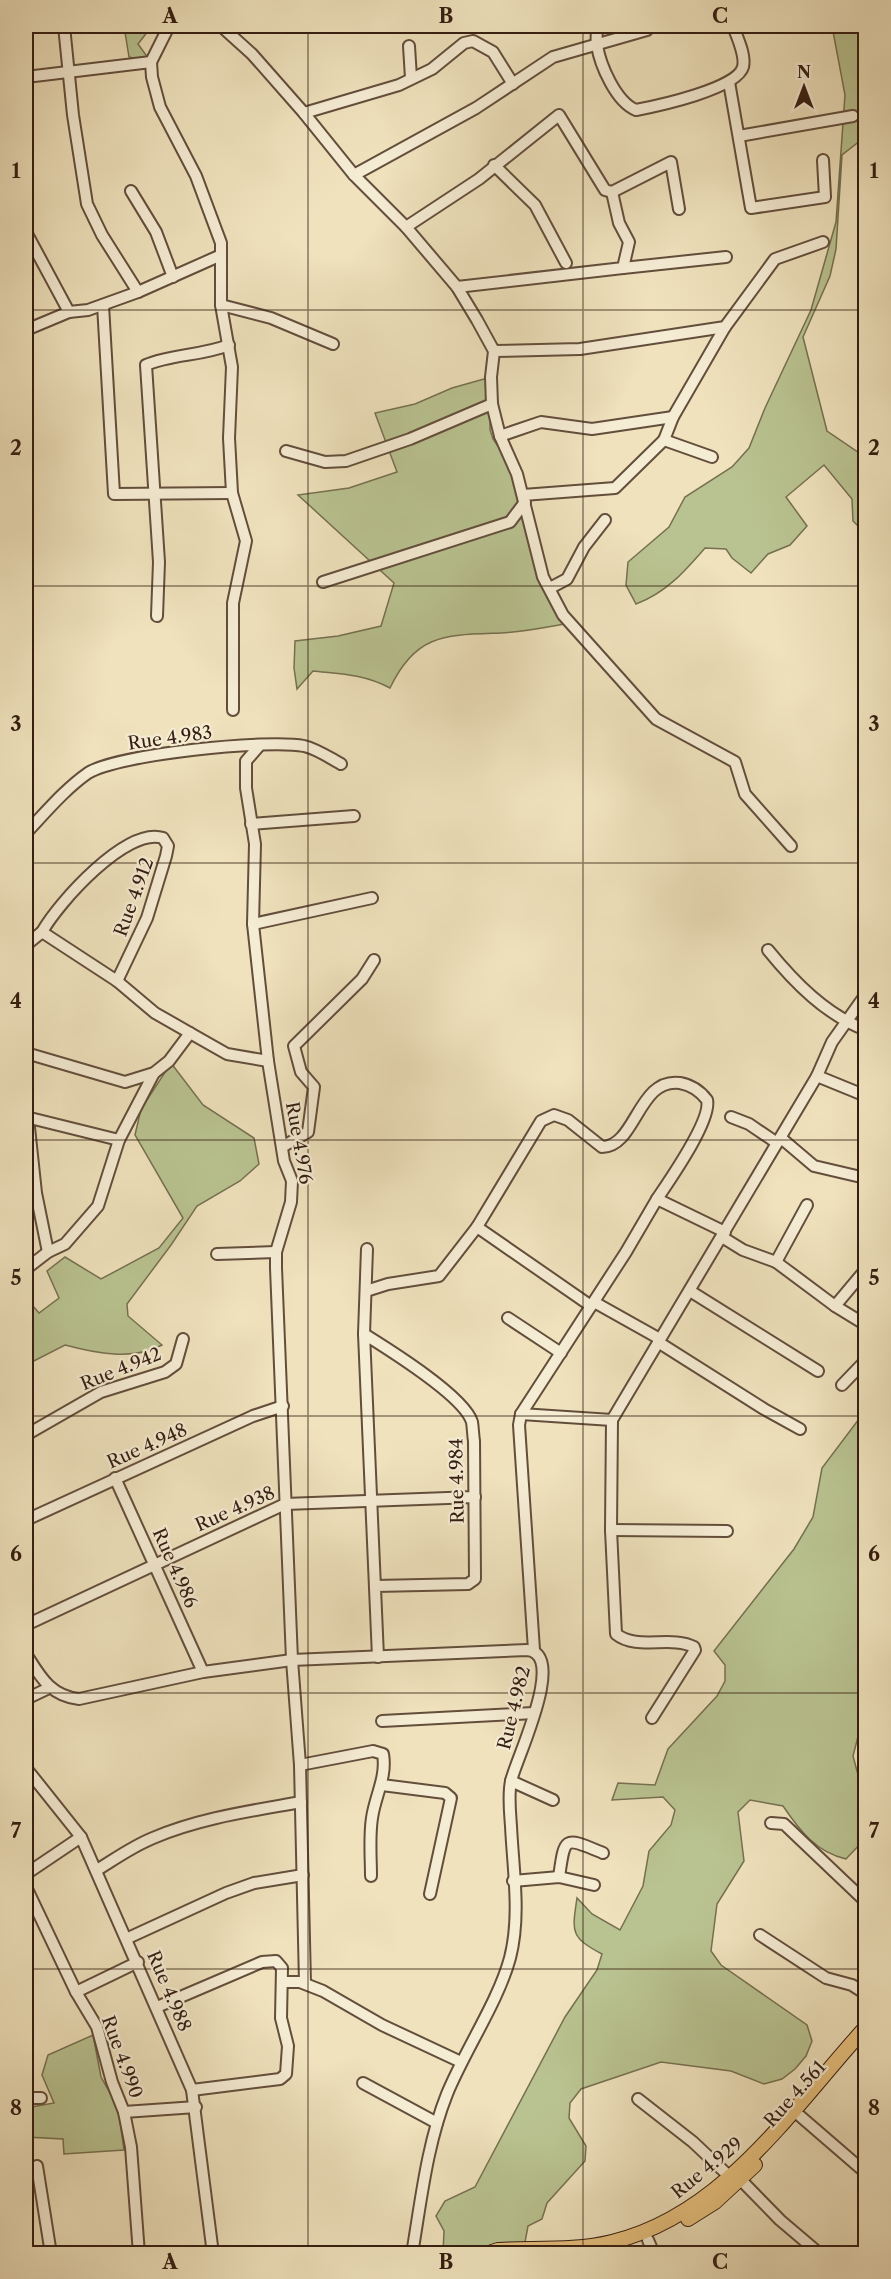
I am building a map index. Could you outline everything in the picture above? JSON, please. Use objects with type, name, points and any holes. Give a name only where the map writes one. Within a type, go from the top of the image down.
[{"type":"main road","name":"Rue 4.929","points":[[486,2253],[498,2250],[589,2246],[638,2234],[690,2208],[735,2178],[866,2028]]},
{"type":"main road","name":"Rue 4.561","points":[[594,2253],[648,2240],[694,2216],[800,2116],[866,2040]]},
{"type":"street","points":[[64,26],[72,116],[87,204],[102,235],[138,292]]},
{"type":"street","points":[[169,26],[151,62],[152,77],[160,107],[196,176],[221,243],[219,256],[221,305],[232,367],[230,438],[232,493],[246,540],[233,603],[233,710]]},
{"type":"street","points":[[221,26],[252,54],[354,175],[406,226],[458,287],[494,351],[491,377],[492,404],[500,436],[517,474],[543,577],[563,615],[656,720],[735,762],[745,794],[791,846]]},
{"type":"street","points":[[597,26],[597,45],[612,88],[636,110],[691,97],[729,82],[738,75],[743,66],[733,26]]},
{"type":"street","points":[[354,175],[476,108],[553,57],[648,30]]},
{"type":"street","points":[[304,113],[399,85],[432,69],[464,44],[473,41],[479,42],[493,52],[513,84]]},
{"type":"street","points":[[409,46],[411,78]]},
{"type":"street","points":[[26,77],[151,62]]},
{"type":"street","points":[[729,82],[751,208],[825,197],[823,160]]},
{"type":"street","points":[[406,226],[478,179],[559,115],[605,190],[612,192],[670,162],[679,208]]},
{"type":"street","points":[[739,136],[853,116]]},
{"type":"street","points":[[494,165],[535,205],[566,263]]},
{"type":"street","points":[[131,191],[156,232],[173,277]]},
{"type":"street","points":[[612,192],[620,223],[629,242],[623,268]]},
{"type":"street","points":[[26,232],[69,312]]},
{"type":"street","points":[[524,499],[615,488],[664,440],[673,417],[725,327],[775,259],[823,242]]},
{"type":"street","points":[[26,330],[69,312],[88,310],[138,292],[219,256]]},
{"type":"street","points":[[458,287],[726,257]]},
{"type":"street","points":[[103,305],[112,491],[117,495],[232,493]]},
{"type":"street","points":[[221,305],[271,318],[333,344]]},
{"type":"street","points":[[494,351],[580,349],[725,327]]},
{"type":"street","points":[[157,616],[159,562],[146,365],[157,360],[207,354],[229,345]]},
{"type":"street","points":[[286,451],[325,462],[346,461],[410,439],[492,404]]},
{"type":"street","points":[[500,436],[541,422],[592,429],[673,417]]},
{"type":"street","points":[[664,440],[712,457]]},
{"type":"street","points":[[322,582],[510,522],[524,499]]},
{"type":"street","points":[[550,588],[567,579],[584,548],[605,520]]},
{"type":"street","name":"Rue 4.983","points":[[26,833],[69,789],[100,767],[130,759],[260,745],[307,747],[341,764]]},
{"type":"street","name":"Rue 4.976","points":[[260,745],[246,760],[246,788],[255,844],[253,924],[268,1061],[282,1147],[292,1190],[276,1252],[292,1660],[300,1766],[305,1983]]},
{"type":"street","points":[[251,824],[354,816]]},
{"type":"street","name":"Rue 4.912","points":[[26,945],[42,932],[52,915],[117,853],[138,839],[151,836],[163,838],[168,846],[147,918],[117,981]]},
{"type":"street","points":[[253,924],[372,898]]},
{"type":"street","points":[[42,932],[117,981],[155,1013],[190,1033],[227,1054],[268,1061]]},
{"type":"street","points":[[768,950],[786,973],[844,1022],[866,1030]]},
{"type":"street","points":[[282,1147],[308,1132],[314,1087],[301,1072],[294,1046],[362,979],[374,960]]},
{"type":"street","points":[[652,1718],[692,1655],[694,1647],[686,1642],[627,1641],[616,1634],[611,1530],[612,1420],[817,1076],[832,1042],[866,994]]},
{"type":"street","points":[[26,1269],[48,1252],[65,1244],[98,1206],[119,1140],[154,1073],[169,1060],[190,1033]]},
{"type":"street","points":[[26,1053],[125,1082],[154,1073]]},
{"type":"street","points":[[817,1076],[866,1096]]},
{"type":"street","points":[[366,1291],[388,1284],[439,1276],[477,1227],[541,1121],[554,1114],[567,1120],[602,1147],[606,1147],[612,1146],[625,1132],[654,1091],[663,1084],[684,1083],[701,1092],[707,1100],[707,1114],[681,1163],[521,1414],[519,1425],[534,1650]]},
{"type":"street","points":[[731,1116],[779,1141],[814,1166],[861,1177],[866,1182]]},
{"type":"street","points":[[48,1252],[31,1194],[27,1118],[119,1140]]},
{"type":"street","points":[[657,1199],[724,1234],[743,1250],[776,1262],[834,1306],[866,1325]]},
{"type":"street","points":[[776,1262],[807,1205]]},
{"type":"street","points":[[477,1227],[592,1304],[659,1340],[764,1409],[800,1429]]},
{"type":"street","points":[[367,1249],[364,1334],[378,1657]]},
{"type":"street","points":[[217,1254],[276,1252]]},
{"type":"street","points":[[834,1306],[866,1269]]},
{"type":"street","points":[[690,1291],[818,1371]]},
{"type":"street","points":[[508,1318],[561,1353]]},
{"type":"street","name":"Rue 4.984","points":[[364,1334],[416,1366],[468,1414],[472,1422],[474,1441],[475,1579],[472,1582],[376,1586]]},
{"type":"street","name":"Rue 4.942","points":[[26,1435],[101,1392],[165,1372],[176,1364],[183,1339]]},
{"type":"street","points":[[842,1385],[866,1360]]},
{"type":"street","name":"Rue 4.948","points":[[26,1520],[253,1416],[283,1406]]},
{"type":"street","points":[[521,1414],[612,1420]]},
{"type":"street","name":"Rue 4.986","points":[[115,1478],[203,1672]]},
{"type":"street","name":"Rue 4.938","points":[[26,1625],[285,1504],[475,1497]]},
{"type":"street","points":[[611,1530],[728,1531]]},
{"type":"street","name":"Rue 4.982","points":[[50,1688],[59,1695],[79,1699],[203,1672],[292,1660],[534,1650],[543,1662],[543,1674],[534,1713],[511,1781],[513,1935],[510,1958],[461,2062],[437,2123],[412,2253]]},
{"type":"street","points":[[26,1654],[50,1688],[26,1699]]},
{"type":"street","points":[[382,1721],[534,1713]]},
{"type":"street","points":[[300,1766],[380,1751],[384,1759],[382,1785],[375,1803],[371,1826],[370,1876]]},
{"type":"street","name":"Rue 4.988","points":[[26,1768],[81,1838],[128,1938],[192,2090],[213,2253]]},
{"type":"street","points":[[511,1781],[553,1800]]},
{"type":"street","points":[[382,1785],[445,1793],[451,1798],[430,1894]]},
{"type":"street","points":[[97,1870],[139,1845],[188,1826],[301,1802]]},
{"type":"street","points":[[771,1822],[784,1824],[866,1902]]},
{"type":"street","points":[[26,1874],[81,1838]]},
{"type":"street","points":[[559,1877],[564,1846],[568,1842],[574,1841],[603,1853]]},
{"type":"street","points":[[128,1938],[225,1893],[254,1883],[303,1875]]},
{"type":"street","points":[[513,1881],[559,1877],[594,1885]]},
{"type":"street","name":"Rue 4.990","points":[[26,1887],[76,1992],[97,2027],[112,2082],[124,2112],[131,2147],[140,2253]]},
{"type":"street","points":[[760,1935],[826,1978],[852,1985],[866,1994]]},
{"type":"street","points":[[157,2007],[267,1961],[279,1963],[284,1982],[281,2018],[288,2046],[286,2074],[280,2079],[192,2090]]},
{"type":"street","points":[[76,1992],[138,1962]]},
{"type":"street","points":[[284,1982],[305,1983],[382,2025],[461,2062]]},
{"type":"street","points":[[363,2083],[437,2123]]},
{"type":"street","points":[[26,2098],[41,2098]]},
{"type":"street","points":[[638,2099],[693,2142],[820,2253]]},
{"type":"street","points":[[124,2112],[196,2107]]},
{"type":"street","points":[[800,2116],[866,2173]]},
{"type":"street","points":[[37,2166],[51,2253]]},
{"type":"street","points":[[648,2240],[654,2253]]},
{"type":"green space","points":[[124,26],[152,26],[138,44],[151,62],[129,57]]},
{"type":"green space","points":[[832,26],[865,26],[865,137],[842,155],[836,249],[830,276],[803,337],[827,431],[865,457],[865,533],[853,521],[852,499],[824,465],[786,497],[807,526],[790,545],[768,554],[751,573],[732,558],[726,549],[705,548],[666,588],[636,604],[626,585],[628,562],[669,527],[685,497],[732,467],[749,448],[811,310],[836,222],[845,95]]},
{"type":"green space","points":[[491,377],[490,430],[493,439],[517,474],[543,577],[570,623],[518,632],[449,637],[435,641],[422,647],[411,656],[390,688],[362,677],[313,671],[297,689],[294,668],[295,641],[338,636],[381,626],[394,583],[298,495],[349,488],[397,472],[375,413],[415,404],[452,388]]},
{"type":"green space","points":[[171,1063],[203,1105],[254,1138],[259,1164],[240,1181],[197,1206],[127,1304],[128,1316],[162,1345],[139,1353],[114,1354],[65,1345],[26,1365],[26,1298],[39,1313],[59,1298],[47,1271],[65,1257],[101,1279],[159,1248],[183,1218],[135,1135],[141,1109]]},
{"type":"green space","points":[[865,1411],[866,1724],[861,1725],[853,1756],[865,1801],[865,1839],[846,1859],[835,1856],[817,1846],[783,1806],[750,1800],[738,1812],[744,1861],[717,1904],[711,1951],[721,1965],[807,2025],[812,2041],[806,2056],[782,2079],[764,2084],[731,2071],[661,2062],[581,2089],[570,2103],[569,2118],[586,2146],[585,2161],[547,2203],[542,2219],[528,2226],[523,2253],[443,2253],[444,2231],[436,2216],[445,2201],[475,2187],[565,2017],[597,1970],[602,1954],[579,1938],[574,1926],[577,1898],[592,1914],[620,1930],[643,1886],[649,1851],[671,1825],[675,1810],[663,1797],[612,1800],[618,1783],[655,1785],[668,1749],[717,1696],[725,1681],[725,1665],[714,1651],[794,1549],[813,1517],[822,1468]]},
{"type":"green space","points":[[93,2035],[101,2077],[118,2107],[124,2150],[64,2154],[63,2139],[26,2137],[26,2108],[54,2103],[42,2075],[48,2055]]}]
